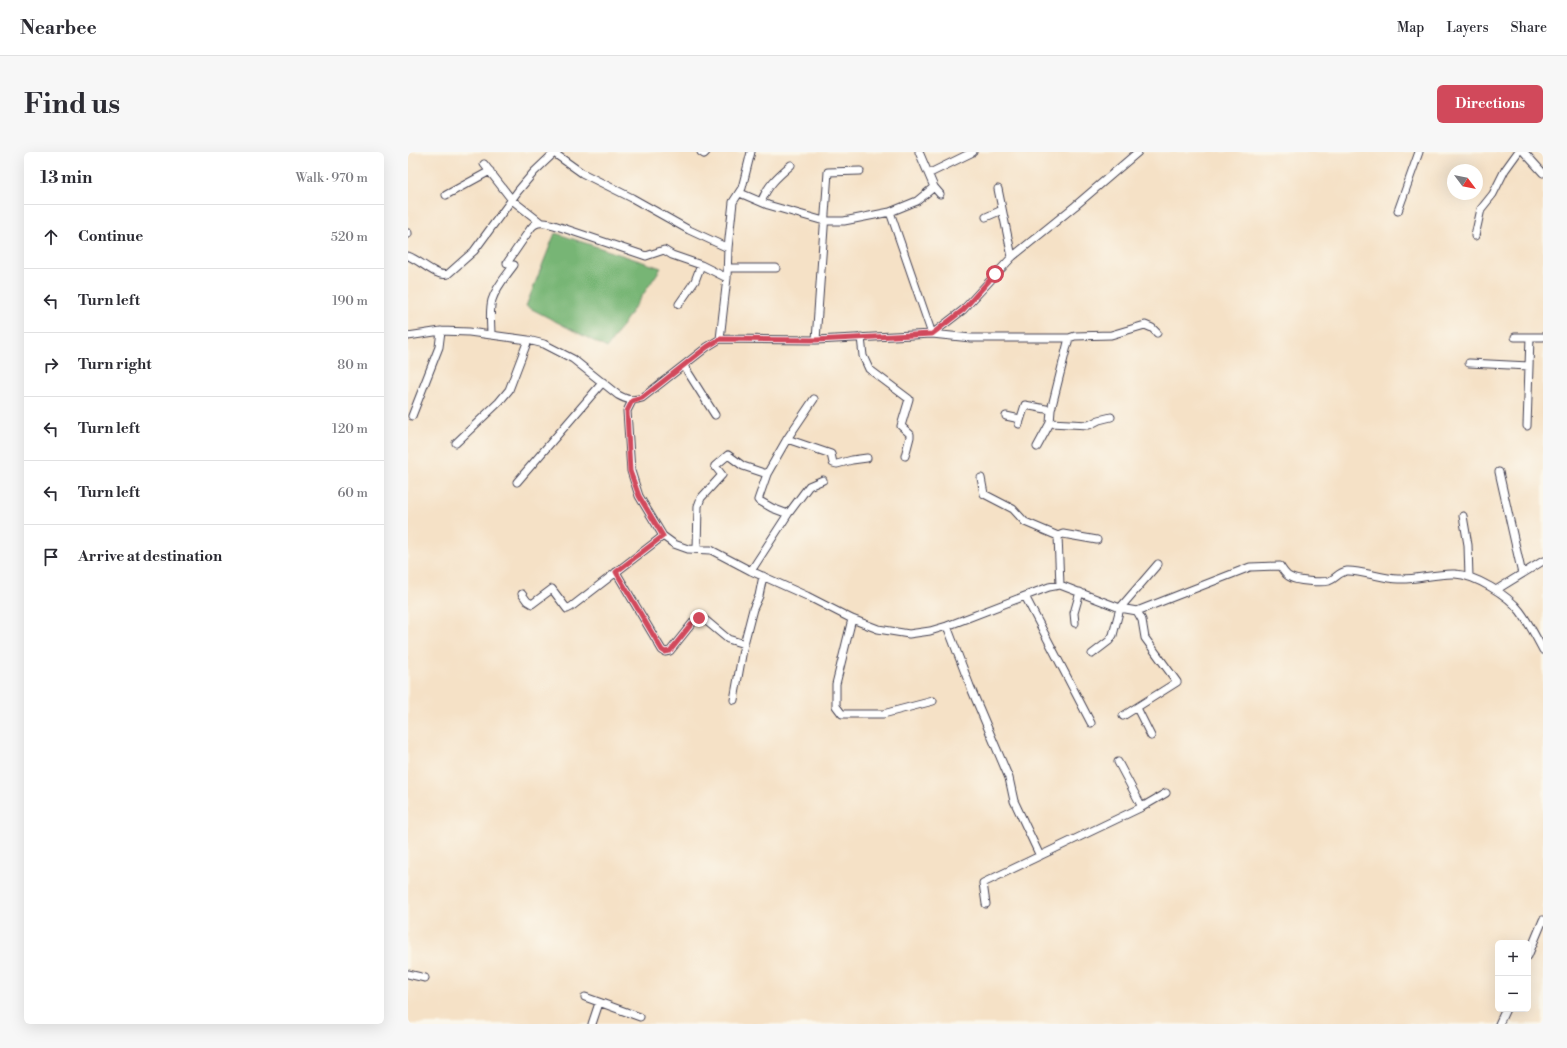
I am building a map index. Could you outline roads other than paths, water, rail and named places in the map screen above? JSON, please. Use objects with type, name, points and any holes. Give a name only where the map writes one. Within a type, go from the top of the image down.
[{"type":"street","points":[[701,152],[704,154],[706,152]]},
{"type":"street","points":[[720,339],[727,278],[728,248],[733,202],[742,188],[751,152]]},
{"type":"street","points":[[919,152],[930,173],[934,187],[940,194]]},
{"type":"street","points":[[930,173],[973,152]]},
{"type":"street","points":[[932,334],[963,310],[1012,257],[1076,206],[1138,152]]},
{"type":"street","points":[[1398,211],[1419,152]]},
{"type":"street","points":[[1475,236],[1481,209],[1493,194],[1505,170],[1518,152]]},
{"type":"street","points":[[1524,152],[1543,173]]},
{"type":"street","points":[[408,254],[439,274],[444,276],[448,274],[474,251],[534,172],[554,153],[582,173],[632,198],[689,230],[728,248]]},
{"type":"street","points":[[484,164],[512,200],[540,222],[554,225],[646,256],[664,250],[672,255],[701,265],[727,278]]},
{"type":"street","points":[[761,202],[766,190],[773,181],[791,165]]},
{"type":"street","points":[[446,195],[490,171]]},
{"type":"street","points":[[816,340],[828,172],[860,171]]},
{"type":"street","points":[[740,193],[761,202],[824,221],[844,220],[890,212],[918,201],[934,187]]},
{"type":"street","points":[[998,189],[1012,257]]},
{"type":"street","points":[[986,218],[1002,210]]},
{"type":"street","points":[[890,212],[932,334]]},
{"type":"street","points":[[491,335],[492,300],[499,286],[514,265],[507,263],[534,224],[540,222]]},
{"type":"street","points":[[679,304],[695,281],[701,265]]},
{"type":"street","points":[[727,268],[776,268]]},
{"type":"street","points":[[408,336],[441,331],[469,332],[528,340],[544,344],[573,359],[626,399],[632,401],[642,398],[707,347],[720,339],[816,340],[932,334],[971,338],[1069,338],[1075,336],[1111,335],[1145,325],[1152,328],[1157,333]]},
{"type":"street","points":[[412,416],[439,347],[441,331]]},
{"type":"street","points":[[1515,337],[1543,337]]},
{"type":"street","points":[[1527,426],[1530,337]]},
{"type":"street","points":[[861,338],[863,356],[870,369],[909,399],[901,426],[910,434],[905,456]]},
{"type":"street","points":[[1037,447],[1050,423],[1051,410],[1069,338]]},
{"type":"street","points":[[456,443],[499,402],[509,390],[528,340]]},
{"type":"street","points":[[1470,363],[1529,366]]},
{"type":"street","points":[[684,366],[715,415]]},
{"type":"street","points":[[517,482],[603,382]]},
{"type":"street","points":[[788,514],[772,508],[758,500],[767,474],[814,399]]},
{"type":"street","points":[[632,401],[627,411],[630,471],[639,496],[663,536],[674,544],[688,549],[711,550],[751,571],[807,596],[852,619],[878,629],[909,634],[930,631],[947,626],[1049,587],[1060,585],[1120,608],[1137,611],[1250,567],[1280,566],[1284,573],[1291,578],[1314,582],[1330,581],[1339,572],[1348,570],[1397,579],[1426,577],[1440,574],[1462,575],[1469,577],[1496,590],[1521,611],[1543,650]]},
{"type":"street","points":[[1006,416],[1019,422],[1025,405],[1051,410]]},
{"type":"street","points":[[1050,423],[1089,425],[1098,420],[1111,417]]},
{"type":"street","points":[[788,439],[831,454],[833,462],[837,464],[867,458]]},
{"type":"street","points":[[697,549],[698,506],[701,498],[722,475],[716,466],[728,455],[743,466],[767,474]]},
{"type":"street","points":[[1500,472],[1522,574]]},
{"type":"street","points":[[981,478],[984,494],[1012,509],[1025,522],[1058,536],[1063,534],[1097,540]]},
{"type":"street","points":[[751,571],[788,514],[809,486],[823,480]]},
{"type":"street","points":[[1463,516],[1468,545],[1469,577]]},
{"type":"street","points":[[522,594],[527,601],[532,604],[552,590],[567,608],[571,607],[663,536]]},
{"type":"street","points":[[1058,536],[1060,585]]},
{"type":"street","points":[[1496,590],[1543,562]]},
{"type":"street","points":[[1092,654],[1113,635],[1120,608],[1158,564]]},
{"type":"street","points":[[616,572],[662,650],[665,652],[670,651],[694,621],[699,618],[704,619],[728,639],[744,644]]},
{"type":"street","points":[[734,700],[744,644],[753,609],[759,596],[763,576]]},
{"type":"street","points":[[1075,623],[1074,613],[1080,592]]},
{"type":"street","points":[[1025,596],[1091,723]]},
{"type":"street","points":[[1123,716],[1178,682],[1145,638],[1142,620],[1137,611]]},
{"type":"street","points":[[852,619],[836,684],[836,706],[842,714],[883,714],[933,701]]},
{"type":"street","points":[[947,626],[970,686],[1009,778],[1014,801],[1040,856]]},
{"type":"street","points":[[1137,708],[1151,736]]},
{"type":"street","points":[[1118,762],[1142,807]]},
{"type":"street","points":[[986,904],[983,883],[1142,807],[1166,793]]},
{"type":"street","points":[[1531,949],[1542,922]]},
{"type":"street","points":[[408,974],[425,978]]},
{"type":"street","points":[[585,997],[640,1017]]},
{"type":"street","points":[[592,1024],[599,1002]]},
{"type":"street","points":[[1499,1024],[1505,1012]]}]
